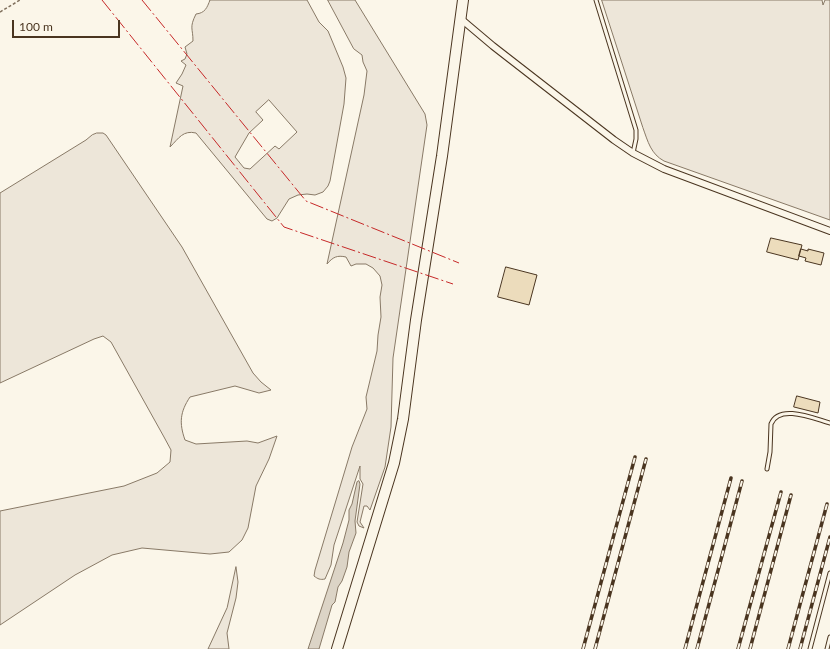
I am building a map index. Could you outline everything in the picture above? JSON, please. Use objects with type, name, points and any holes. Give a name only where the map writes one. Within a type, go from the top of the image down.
[{"type":"main road","points":[[337,649],[394,463],[403,419],[416,320],[442,156],[463,0]]},
{"type":"street","points":[[461,19],[493,46],[614,140],[633,153],[664,169],[830,231]]},
{"type":"lane","points":[[596,0],[636,130],[633,153]]},
{"type":"lane","points":[[767,469],[771,424],[772,420],[778,415],[784,413],[796,414],[830,423]]},
{"type":"lane","points":[[810,649],[830,573]]},
{"type":"lane","points":[[827,649],[830,637]]},
{"type":"path","points":[[0,12],[20,0]]},
{"type":"shaded area","points":[[210,0],[307,0],[319,22],[328,31],[343,67],[346,78],[344,104],[328,186],[323,192],[315,195],[298,195],[289,199],[277,218],[272,221],[267,219],[196,133],[192,132],[184,134],[170,147],[183,86],[176,83],[186,65],[181,61],[185,59],[187,54],[185,47],[193,41],[192,25],[196,14],[207,8]],"holes":[[[269,100],[297,132],[279,149],[275,146],[250,169],[244,168],[235,157],[249,133],[263,120],[256,112]]]},
{"type":"shaded area","points":[[328,0],[355,0],[425,114],[427,125],[393,358],[391,427],[385,467],[370,510],[367,506],[364,506],[360,522],[364,528],[359,526],[357,522],[363,484],[360,479],[360,466],[334,545],[331,565],[325,579],[318,579],[314,576],[315,570],[352,447],[367,409],[366,397],[377,351],[381,317],[380,297],[382,285],[380,276],[373,268],[366,264],[356,264],[351,266],[346,257],[338,256],[333,258],[327,264],[364,95],[367,71],[362,55],[354,49]]},
{"type":"shaded area","points":[[602,0],[822,0],[823,5],[825,0],[830,0],[830,220],[664,161],[656,155],[650,147],[643,128]]},
{"type":"shaded area","points":[[97,133],[103,133],[106,135],[182,247],[253,373],[271,390],[259,393],[235,386],[190,397],[182,413],[181,423],[185,440],[196,444],[247,441],[258,443],[277,436],[269,459],[256,486],[248,528],[242,540],[229,552],[210,554],[142,548],[112,555],[75,575],[0,625],[0,511],[124,486],[157,473],[170,462],[171,450],[111,342],[103,336],[0,383],[0,193]]},
{"type":"shaded area","points":[[359,481],[360,484],[355,521],[356,533],[349,552],[347,567],[338,587],[335,602],[332,605],[319,649],[308,649],[343,543],[349,520],[349,510],[352,504],[357,482]]},
{"type":"shaded area","points":[[236,567],[238,582],[236,598],[227,633],[229,649],[208,649],[227,608]]},
{"type":"building","points":[[771,238],[802,245],[798,260],[767,252]]},
{"type":"building","points":[[801,249],[824,253],[821,265],[805,261],[806,258],[799,256]]},
{"type":"building","points":[[506,267],[537,275],[529,305],[498,297]]},
{"type":"building","points":[[797,396],[820,402],[818,413],[794,407]]},
{"type":"railway","points":[[583,649],[635,457]]},
{"type":"railway","points":[[595,649],[646,459]]},
{"type":"railway","points":[[685,649],[731,478]]},
{"type":"railway","points":[[697,649],[742,481]]},
{"type":"railway","points":[[738,649],[781,492]]},
{"type":"railway","points":[[750,649],[791,495]]},
{"type":"railway","points":[[788,649],[827,504]]},
{"type":"railway","points":[[800,649],[830,537]]},
{"type":"power","points":[[102,0],[284,227],[453,284]]},
{"type":"power","points":[[142,0],[306,201],[459,263]]}]
